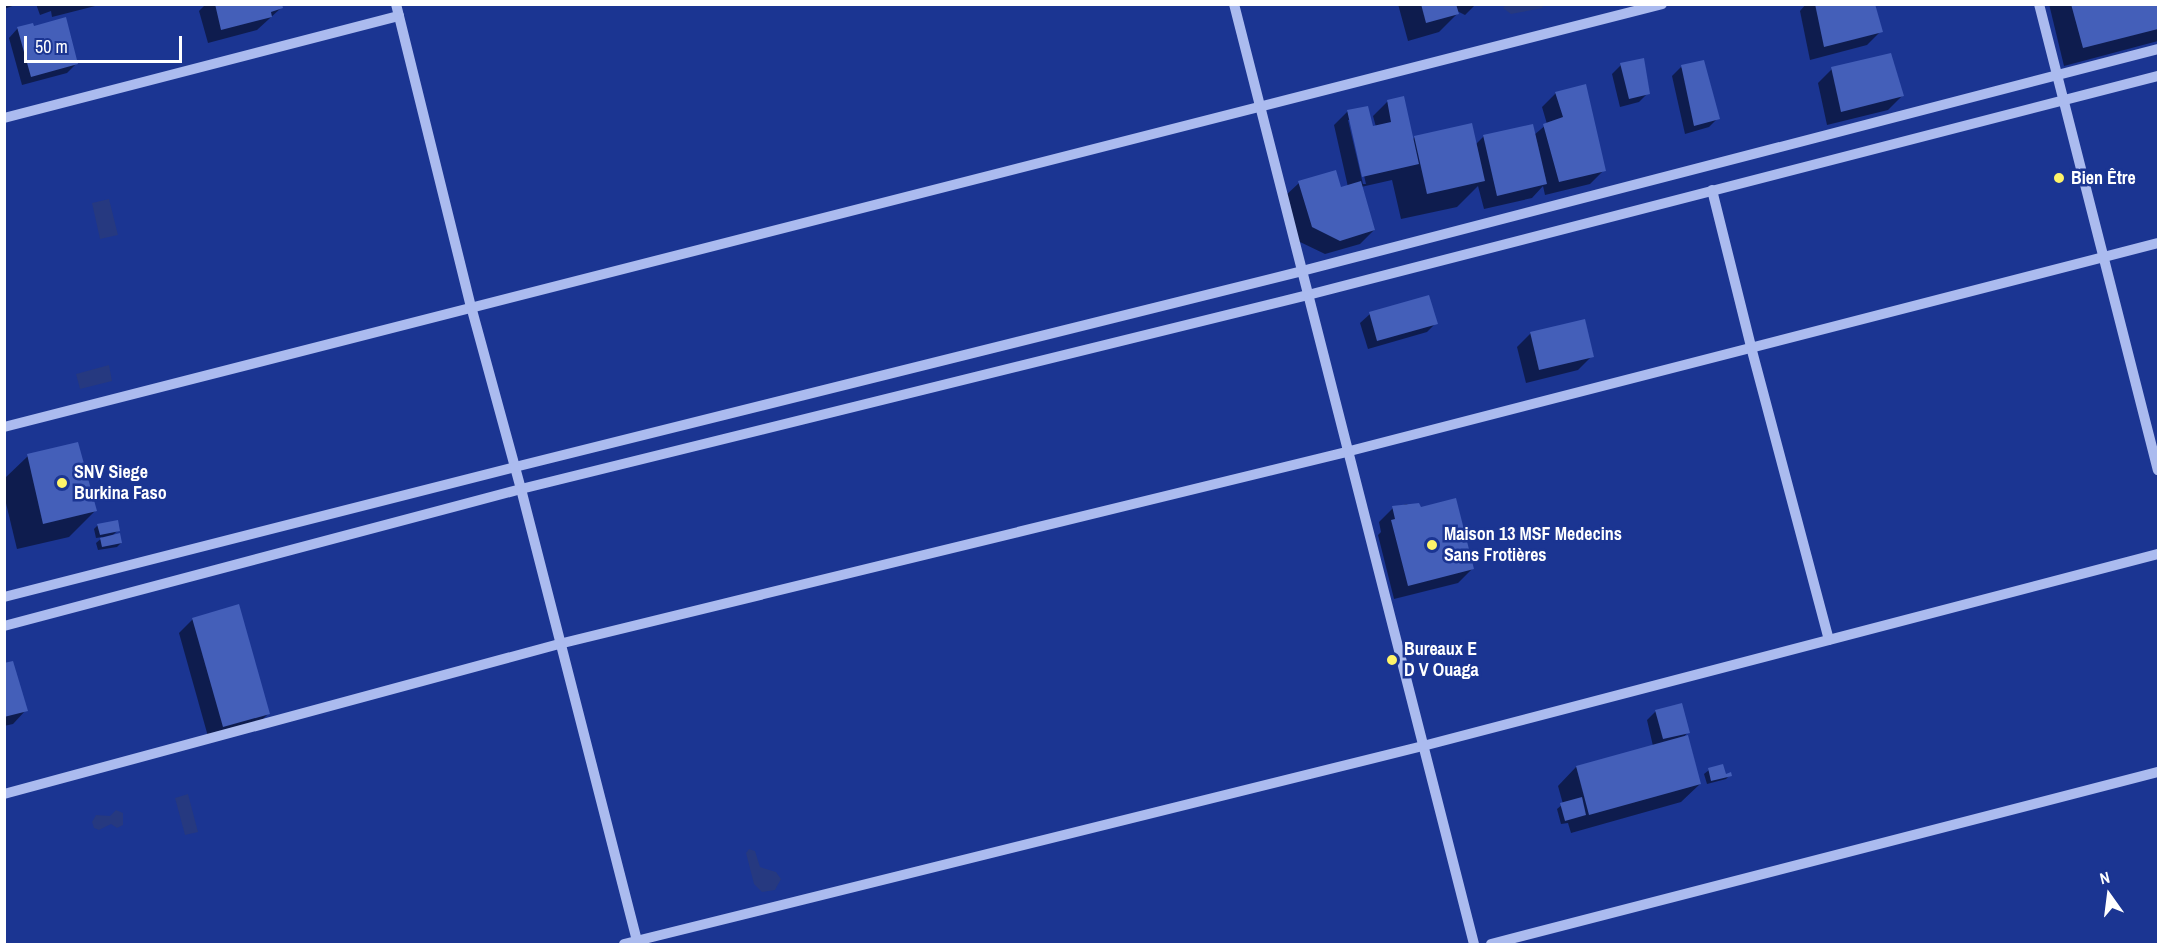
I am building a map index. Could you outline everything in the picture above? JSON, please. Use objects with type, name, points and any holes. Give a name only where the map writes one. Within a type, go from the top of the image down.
[{"type":"street","points":[[396,4],[472,310],[521,489],[637,943]]},
{"type":"street","points":[[1234,4],[1346,452],[1474,945]]},
{"type":"street","points":[[4,428],[1662,4]]},
{"type":"street","points":[[2039,4],[2158,470]]},
{"type":"street","points":[[4,118],[399,16]]},
{"type":"street","points":[[4,597],[1302,271],[2158,50]]},
{"type":"street","points":[[4,626],[521,489],[1308,295],[2158,76]]},
{"type":"street","points":[[1712,190],[1829,640]]},
{"type":"street","points":[[4,794],[559,644],[1346,452],[2158,243]]},
{"type":"street","points":[[624,945],[1423,746],[2158,554]]},
{"type":"street","points":[[1491,945],[1720,883],[2158,772]]},
{"type":"water","points":[[1505,5],[1542,5],[1543,8],[1511,14],[1503,8]]},
{"type":"water","points":[[109,199],[118,235],[100,239],[92,203]]},
{"type":"water","points":[[109,365],[112,381],[80,389],[76,374]]},
{"type":"water","points":[[188,794],[198,832],[185,835],[175,798]]},
{"type":"water","points":[[116,810],[123,813],[123,825],[117,828],[111,824],[99,830],[94,828],[92,822],[96,815],[110,816]]},
{"type":"water","points":[[749,849],[755,851],[760,867],[776,872],[781,879],[775,890],[762,892],[754,884],[746,853]]},
{"type":"building","points":[[215,4],[282,4],[283,8],[271,12],[272,17],[221,30]]},
{"type":"building","points":[[1421,4],[1456,4],[1459,14],[1426,23]]},
{"type":"building","points":[[1815,4],[1875,4],[1883,32],[1824,47]]},
{"type":"building","points":[[2071,4],[2158,4],[2158,29],[2083,48]]},
{"type":"building","points":[[66,17],[78,64],[31,77],[17,27],[33,23],[34,26]]},
{"type":"building","points":[[1891,53],[1904,96],[1841,112],[1831,67]]},
{"type":"building","points":[[1644,58],[1650,94],[1629,99],[1620,63]]},
{"type":"building","points":[[1704,60],[1720,119],[1694,126],[1681,65]]},
{"type":"building","points":[[1586,84],[1606,171],[1559,182],[1543,124],[1563,117],[1555,92]]},
{"type":"building","points":[[1404,96],[1419,164],[1362,177],[1347,110],[1368,106],[1373,126],[1391,122],[1387,100]]},
{"type":"building","points":[[1472,123],[1485,181],[1427,194],[1414,136]]},
{"type":"building","points":[[1533,124],[1547,184],[1497,196],[1483,135]]},
{"type":"building","points":[[1336,170],[1341,187],[1361,181],[1375,230],[1340,241],[1312,227],[1298,181]]},
{"type":"building","points":[[1429,295],[1438,324],[1377,341],[1369,312]]},
{"type":"building","points":[[1585,319],[1594,357],[1539,370],[1530,332]]},
{"type":"building","name":"SNV Siege Burkina Faso","points":[[78,442],[97,511],[43,524],[27,454]]},
{"type":"building","name":"Maison 13 MSF Medecins Sans Frotières","points":[[1456,498],[1474,569],[1408,586],[1391,520],[1395,519],[1392,506],[1419,503],[1421,507]]},
{"type":"building","points":[[118,520],[120,531],[100,535],[97,524]]},
{"type":"building","points":[[120,533],[122,543],[102,547],[100,538]]},
{"type":"building","points":[[239,604],[270,714],[223,727],[192,618]]},
{"type":"building","points":[[13,661],[28,711],[4,717],[4,663]]},
{"type":"building","points":[[1682,703],[1690,733],[1663,739],[1655,710]]},
{"type":"building","points":[[1688,735],[1701,784],[1589,815],[1576,766]]},
{"type":"building","points":[[1723,764],[1726,774],[1731,772],[1732,776],[1711,781],[1708,768]]},
{"type":"building","points":[[1582,797],[1586,815],[1565,821],[1560,803]]},
{"type":"place","name":"Bien Être","points":[[2059,178]]},
{"type":"place","name":"SNV Siege Burkina Faso","points":[[62,483]]},
{"type":"place","name":"Maison 13 MSF Medecins Sans Frotières","points":[[1432,545]]},
{"type":"place","name":"Bureaux E D V Ouaga","points":[[1392,660]]}]
